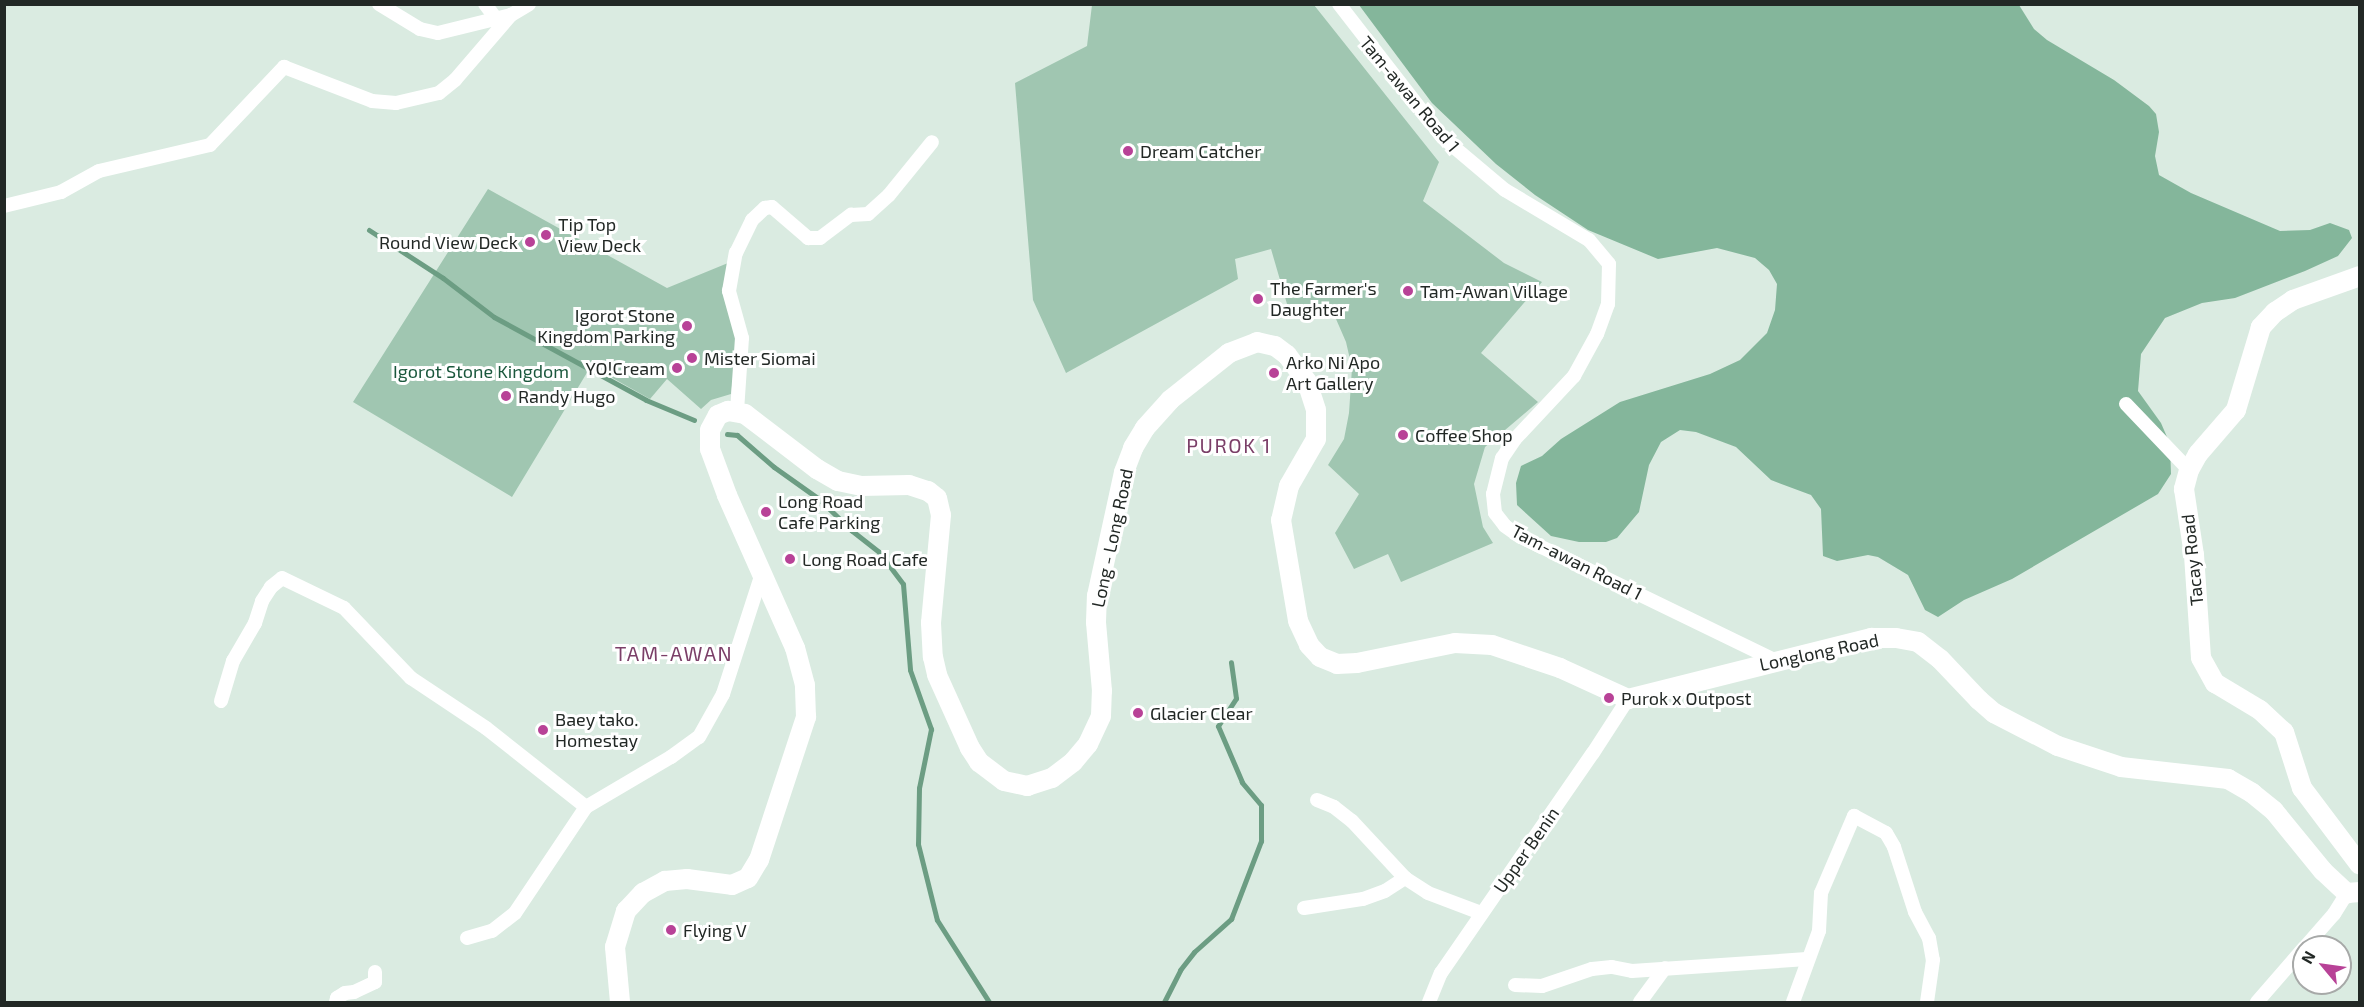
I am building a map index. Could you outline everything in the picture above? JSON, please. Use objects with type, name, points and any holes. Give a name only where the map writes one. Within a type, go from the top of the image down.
[{"type":"main road","name":"Tacay Road","points":[[2360,276],[2293,300],[2275,312],[2261,327],[2236,410],[2198,454],[2189,470],[2184,489],[2194,555],[2200,658],[2215,683],[2260,710],[2284,732],[2302,788],[2360,865]]},
{"type":"main road","name":"Long - Long Road","points":[[737,411],[756,421],[817,470],[838,482],[861,486],[909,485],[928,491],[937,498],[941,514],[931,623],[933,657],[937,675],[947,700],[979,762],[1010,784],[1027,786],[1052,778],[1073,762],[1097,727],[1102,691],[1096,622],[1097,596],[1124,472],[1138,437],[1170,400],[1213,364],[1241,346],[1257,342],[1275,346],[1287,356],[1307,381],[1316,410],[1316,439],[1289,486],[1281,520],[1298,621],[1309,645],[1320,657],[1337,664],[1357,663],[1455,643],[1492,645],[1560,668],[1628,699]]},
{"type":"main road","points":[[620,1002],[615,947],[622,920],[632,904],[654,885],[674,879],[723,885],[739,883],[748,878],[759,860],[801,732],[807,704],[795,648],[727,495],[710,449],[708,439],[714,421],[723,412],[737,411]]},
{"type":"main road","name":"Longlong Road","points":[[1628,699],[1871,638],[1896,638],[1918,642],[1940,659],[1994,713],[2058,746],[2121,767],[2228,779],[2253,793],[2274,811],[2323,871],[2353,892]]},
{"type":"street","points":[[379,4],[420,29],[438,33],[497,20],[529,4]]},
{"type":"street","points":[[485,4],[497,20]]},
{"type":"street","name":"Tam-awan Road 1","points":[[1339,4],[1442,137],[1505,190],[1589,240],[1609,264],[1608,304],[1597,334],[1574,376],[1515,439],[1502,458],[1495,476],[1493,494],[1495,513],[1505,526],[1521,537],[1776,661]]},
{"type":"street","points":[[4,206],[61,192],[99,171],[210,145],[284,67],[372,102],[396,103],[439,93],[455,80],[511,15]]},
{"type":"street","points":[[737,411],[742,338],[729,291],[736,254],[752,220],[765,208],[772,207],[808,238],[820,238],[850,215],[868,214],[889,195],[932,142]]},
{"type":"street","points":[[2126,404],[2189,470]]},
{"type":"street","points":[[467,938],[492,931],[515,913],[586,807],[671,757],[699,737],[723,694],[762,573]]},
{"type":"street","points":[[220,701],[233,662],[255,623],[262,601],[271,586],[282,578],[344,608],[411,678],[486,728],[586,807]]},
{"type":"street","name":"Upper Benin","points":[[1429,1002],[1441,973],[1628,699]]},
{"type":"street","points":[[1317,800],[1334,807],[1352,821],[1405,878],[1436,897],[1481,913]]},
{"type":"street","points":[[1793,1002],[1818,931],[1821,893],[1854,816],[1886,833],[1894,847],[1912,903],[1929,938],[1933,960],[1927,1002]]},
{"type":"street","points":[[1304,908],[1363,899],[1385,891],[1405,878]]},
{"type":"street","points":[[2316,935],[2353,892]]},
{"type":"street","points":[[1515,985],[1542,986],[1592,969],[1612,967],[1632,971],[1807,959]]},
{"type":"street","points":[[2257,1002],[2292,963]]},
{"type":"street","points":[[1640,1002],[1665,968]]},
{"type":"street","points":[[336,1002],[337,998],[345,993],[354,992],[375,982],[375,972]]},
{"type":"green space","name":"Tam-Awan Village","points":[[1092,5],[1314,5],[1439,162],[1423,201],[1504,263],[1542,282],[1481,353],[1538,402],[1485,447],[1474,484],[1483,527],[1493,543],[1401,582],[1388,554],[1354,569],[1335,533],[1359,494],[1328,465],[1344,439],[1349,413],[1352,368],[1346,342],[1336,319],[1316,307],[1287,304],[1271,249],[1235,259],[1238,279],[1066,373],[1033,300],[1015,83],[1087,46]]},
{"type":"green space","points":[[1359,5],[2019,5],[2034,29],[2047,40],[2114,80],[2149,106],[2156,114],[2159,132],[2155,156],[2159,175],[2191,193],[2280,231],[2310,230],[2330,223],[2349,230],[2352,238],[2338,256],[2305,271],[2235,298],[2202,303],[2165,318],[2141,354],[2138,391],[2161,423],[2170,444],[2171,474],[2158,494],[2012,579],[1964,600],[1938,617],[1925,610],[1908,575],[1878,557],[1868,555],[1837,561],[1823,556],[1821,509],[1811,495],[1771,480],[1736,447],[1696,432],[1680,430],[1661,442],[1649,465],[1639,512],[1617,538],[1606,542],[1579,542],[1551,536],[1517,505],[1516,483],[1521,466],[1542,456],[1561,439],[1620,402],[1710,374],[1740,360],[1767,333],[1775,310],[1777,284],[1769,270],[1755,258],[1717,248],[1658,259],[1588,230],[1535,195],[1496,164],[1432,103]]},
{"type":"green space","name":"Igorot Stone Kingdom","points":[[488,189],[667,288],[728,263],[737,345],[731,394],[711,400],[701,409],[667,379],[650,399],[591,366],[512,497],[353,402]]},
{"type":"waterway","points":[[369,230],[443,278],[494,317],[646,400],[694,420]]},
{"type":"waterway","points":[[727,434],[737,435],[774,467],[819,499],[851,530],[879,552],[903,584],[910,670],[931,729],[919,788],[918,844],[937,920],[989,1002]]},
{"type":"waterway","points":[[1164,1002],[1180,970],[1194,952],[1231,919],[1261,841],[1261,805],[1242,782],[1218,726],[1236,698],[1231,662]]},
{"type":"place","name":"Dream Catcher","points":[[1128,151]]},
{"type":"place","name":"Tip Top View Deck","points":[[546,235]]},
{"type":"place","name":"Round View Deck","points":[[530,242]]},
{"type":"place","name":"Tam-Awan Village","points":[[1408,291]]},
{"type":"place","name":"The Farmer's Daughter","points":[[1258,299]]},
{"type":"place","name":"Igorot Stone Kingdom Parking","points":[[687,326]]},
{"type":"place","name":"Mister Siomai","points":[[692,358]]},
{"type":"place","name":"YO!Cream","points":[[677,368]]},
{"type":"place","name":"Arko Ni Apo Art Gallery","points":[[1274,373]]},
{"type":"place","name":"Randy Hugo","points":[[506,396]]},
{"type":"place","name":"Coffee Shop","points":[[1403,435]]},
{"type":"place","name":"Long Road Cafe Parking","points":[[766,512]]},
{"type":"place","name":"Long Road Cafe","points":[[790,559]]},
{"type":"place","name":"Purok x Outpost","points":[[1609,698]]},
{"type":"place","name":"Glacier Clear","points":[[1138,713]]},
{"type":"place","name":"Baey tako. Homestay","points":[[543,730]]},
{"type":"place","name":"Flying V","points":[[671,930]]},
{"type":"district","name":"PUROK 1","points":[[1229,445]]},
{"type":"district","name":"TAM-AWAN","points":[[674,653]]}]
